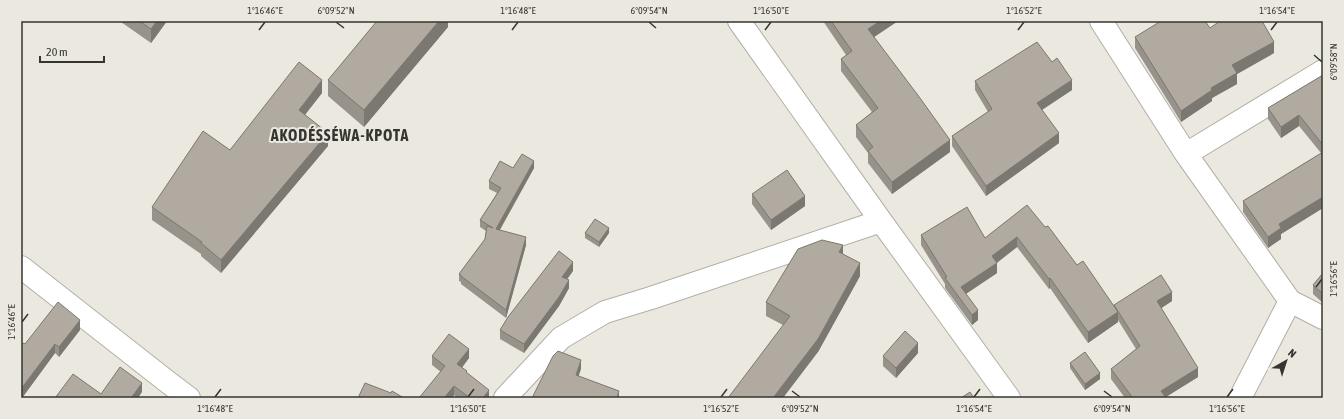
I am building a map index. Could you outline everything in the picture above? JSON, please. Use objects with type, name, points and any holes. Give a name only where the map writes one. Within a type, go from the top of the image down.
[{"type":"street","points":[[739,21],[1009,398]]},
{"type":"street","points":[[1101,21],[1186,154],[1290,301],[1323,318]]},
{"type":"street","points":[[1186,154],[1323,72]]},
{"type":"street","points":[[505,398],[561,338],[605,312],[881,221]]},
{"type":"street","points":[[21,267],[189,398]]},
{"type":"street","points":[[1240,398],[1290,301]]},
{"type":"building","points":[[139,21],[157,21],[151,29]]},
{"type":"building","points":[[377,21],[439,21],[364,110],[328,80]]},
{"type":"building","points":[[831,21],[880,21],[868,29],[950,140],[892,182],[868,151],[873,147],[856,125],[878,108],[841,59],[852,51]]},
{"type":"building","points":[[1161,21],[1205,21],[1210,28],[1220,21],[1262,21],[1274,42],[1232,65],[1237,73],[1211,88],[1212,90],[1181,111],[1135,37]]},
{"type":"building","points":[[1037,42],[1052,62],[1057,58],[1072,80],[1037,103],[1059,133],[986,186],[952,136],[992,109],[975,81]]},
{"type":"building","points":[[299,62],[322,80],[299,110],[328,133],[221,260],[201,243],[202,242],[152,207],[203,131],[230,150]]},
{"type":"building","points":[[1323,75],[1323,145],[1299,115],[1281,127],[1268,108]]},
{"type":"building","points":[[1323,152],[1323,197],[1279,224],[1281,228],[1268,237],[1243,201]]},
{"type":"building","points":[[522,154],[534,161],[496,229],[526,237],[506,310],[459,274],[485,239],[487,226],[493,228],[480,220],[501,188],[489,181],[500,161],[513,168]]},
{"type":"building","points":[[787,170],[805,196],[771,220],[752,194]]},
{"type":"building","points":[[1027,205],[1045,227],[1048,226],[1077,265],[1083,261],[1118,312],[1088,332],[1050,278],[1049,279],[1017,237],[992,256],[997,263],[961,287],[978,310],[972,315],[945,278],[947,277],[921,235],[967,207],[985,238]]},
{"type":"building","points":[[595,219],[609,228],[599,242],[585,233]]},
{"type":"building","points":[[822,240],[843,245],[839,252],[860,263],[818,339],[773,398],[728,398],[790,316],[766,302],[798,249]]},
{"type":"building","points":[[559,251],[573,262],[562,277],[569,280],[559,297],[524,344],[500,330],[508,317]]},
{"type":"building","points":[[1323,273],[1323,294],[1313,285]]},
{"type":"building","points":[[1161,275],[1172,292],[1157,301],[1198,368],[1161,391],[1166,398],[1133,398],[1111,369],[1140,346],[1114,305]]},
{"type":"building","points":[[58,302],[80,320],[59,347],[55,344],[21,389],[21,345],[23,343],[25,344]]},
{"type":"building","points":[[905,331],[918,343],[896,368],[883,356]]},
{"type":"building","points":[[449,334],[469,349],[457,364],[489,390],[483,398],[470,398],[454,386],[444,398],[419,398],[445,366],[432,356]]},
{"type":"building","points":[[558,351],[581,360],[576,375],[619,391],[617,398],[532,398],[553,356]]},
{"type":"building","points":[[1085,352],[1100,373],[1085,384],[1070,363]]},
{"type":"building","points":[[120,367],[142,383],[131,398],[55,398],[73,374],[101,394]]},
{"type":"building","points":[[365,383],[391,393],[392,391],[404,398],[358,398]]},
{"type":"building","points":[[970,392],[974,398],[961,398]]},
{"type":"district","name":"AKODÉSSÉWA-KPOTA","points":[[340,135]]}]
